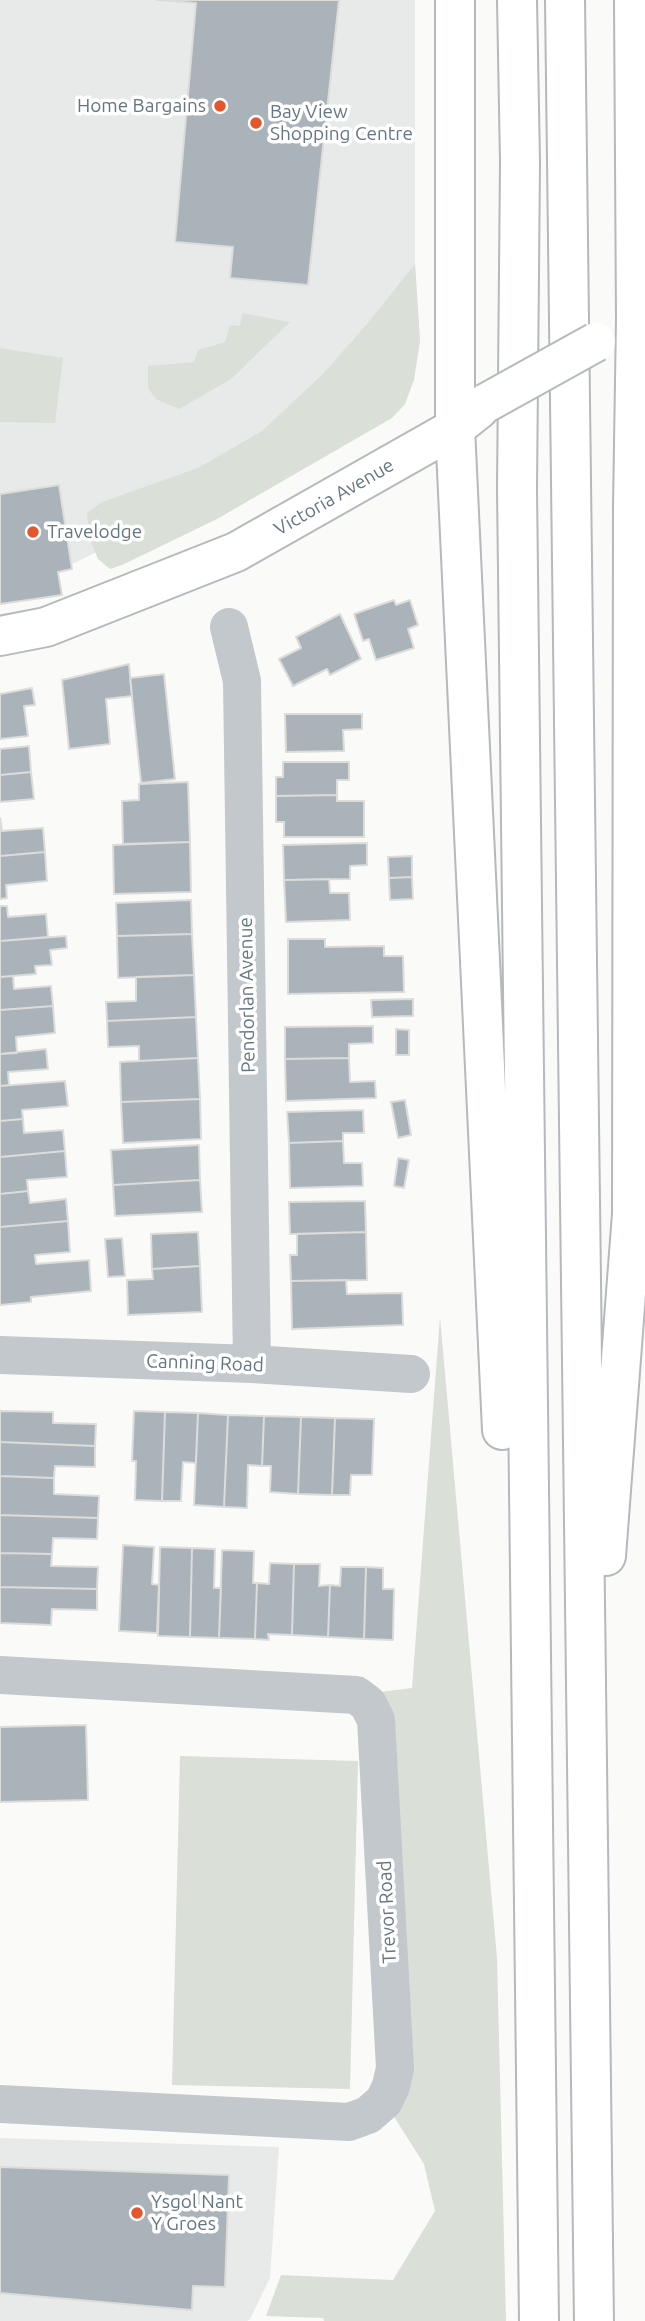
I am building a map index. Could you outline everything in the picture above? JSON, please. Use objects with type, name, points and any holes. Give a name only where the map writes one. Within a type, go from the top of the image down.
[{"type":"main road","points":[[455,0],[454,428],[535,2103]]},
{"type":"main road","points":[[517,0],[520,162],[517,489],[539,2321]]},
{"type":"main road","points":[[565,0],[594,2321]]},
{"type":"main road","points":[[586,1803],[632,1214],[633,507],[640,315],[634,0]]},
{"type":"main road","name":"Victoria Avenue","points":[[0,636],[46,627],[236,552],[454,428],[486,403],[640,315]]},
{"type":"street","name":"Pendorlan Avenue","points":[[229,628],[242,681],[253,1364]]},
{"type":"street","name":"Canning Road","points":[[0,1355],[253,1364],[411,1374]]},
{"type":"street","name":"Trevor Road","points":[[0,1675],[356,1695],[368,1704],[376,1720],[395,2068],[384,2101],[368,2115],[349,2122],[0,2104]]},
{"type":"shaded area","points":[[0,0],[415,0],[415,264],[420,341],[380,390],[112,544],[0,601]]},
{"type":"shaded area","points":[[415,264],[420,341],[414,380],[405,404],[392,418],[217,519],[122,565],[110,569],[98,559],[90,539],[87,513],[102,502],[198,468],[262,431],[323,374]]},
{"type":"shaded area","points":[[242,313],[290,322],[231,379],[179,409],[156,399],[148,388],[148,366],[194,362],[198,350],[225,342],[230,325],[240,326]]},
{"type":"shaded area","points":[[0,348],[63,358],[55,423],[0,422]]},
{"type":"shaded area","points":[[440,1317],[497,1958],[506,2321],[324,2321],[323,2318],[266,2316],[281,2275],[393,2280],[435,2211],[424,2164],[384,2101],[356,1695],[412,1688]]},
{"type":"shaded area","points":[[180,1756],[358,1761],[350,2089],[172,2085]]},
{"type":"shaded area","name":"Ysgol Nant Y Groes","points":[[0,2138],[279,2147],[270,2278],[250,2319],[0,2321]]},
{"type":"building","name":"Bay View Shopping Centre","points":[[157,0],[339,0],[308,285],[230,278],[233,247],[175,242],[196,3]]},
{"type":"building","name":"Travelodge","points":[[59,485],[72,569],[58,572],[62,595],[0,604],[0,494]]},
{"type":"building","points":[[394,600],[396,605],[410,600],[418,625],[408,629],[414,648],[376,660],[369,639],[363,641],[354,614]]},
{"type":"building","points":[[340,614],[361,659],[330,675],[327,669],[293,686],[279,659],[301,648],[296,637]]},
{"type":"building","points":[[129,664],[132,696],[106,699],[110,744],[69,749],[62,680]]},
{"type":"building","points":[[164,674],[175,779],[141,783],[130,678]]},
{"type":"building","points":[[32,688],[35,705],[24,706],[28,736],[0,739],[0,694]]},
{"type":"building","points":[[285,714],[362,714],[362,729],[343,730],[344,751],[286,752]]},
{"type":"building","points":[[29,746],[31,772],[0,775],[0,749]]},
{"type":"building","points":[[283,762],[349,762],[349,780],[337,780],[337,795],[276,796],[276,777],[283,777]]},
{"type":"building","points":[[31,772],[34,799],[0,802],[0,775]]},
{"type":"building","points":[[188,782],[190,842],[123,844],[122,801],[139,800],[139,784]]},
{"type":"building","points":[[337,795],[337,801],[364,801],[364,837],[284,837],[284,822],[276,822],[276,796]]},
{"type":"building","points":[[0,818],[2,831],[43,828],[45,852],[0,856]]},
{"type":"building","points":[[190,842],[191,892],[114,894],[113,845]]},
{"type":"building","points":[[367,843],[367,865],[350,866],[350,879],[284,880],[283,845]]},
{"type":"building","points":[[45,852],[47,881],[6,885],[7,898],[0,899],[0,856]]},
{"type":"building","points":[[412,856],[412,877],[389,878],[388,857]]},
{"type":"building","points":[[412,877],[413,899],[390,900],[389,878]]},
{"type":"building","points":[[329,879],[330,893],[349,893],[350,920],[286,922],[284,880]]},
{"type":"building","points":[[191,900],[192,934],[117,936],[116,903]]},
{"type":"building","points":[[0,906],[7,906],[8,917],[46,914],[48,937],[0,941]]},
{"type":"building","points":[[192,934],[194,975],[118,978],[117,936]]},
{"type":"building","points":[[66,936],[67,948],[50,950],[52,965],[35,966],[36,974],[0,977],[0,941]]},
{"type":"building","points":[[288,939],[325,939],[325,947],[384,946],[384,956],[403,956],[404,992],[288,994]]},
{"type":"building","points":[[194,975],[196,1017],[107,1021],[106,1002],[136,1001],[136,977]]},
{"type":"building","points":[[13,976],[14,989],[51,986],[53,1006],[0,1010],[0,977]]},
{"type":"building","points":[[413,999],[413,1016],[372,1017],[371,1000]]},
{"type":"building","points":[[53,1006],[55,1033],[16,1037],[17,1053],[0,1054],[0,1010]]},
{"type":"building","points":[[196,1017],[198,1058],[139,1061],[139,1046],[108,1047],[107,1021]]},
{"type":"building","points":[[373,1026],[373,1043],[349,1044],[349,1058],[285,1059],[285,1027]]},
{"type":"building","points":[[396,1029],[409,1030],[409,1055],[396,1055]]},
{"type":"building","points":[[46,1049],[48,1069],[8,1072],[9,1085],[0,1086],[0,1054]]},
{"type":"building","points":[[198,1058],[200,1099],[121,1102],[120,1062]]},
{"type":"building","points":[[349,1058],[350,1082],[375,1081],[376,1098],[286,1101],[285,1059]]},
{"type":"building","points":[[65,1081],[68,1106],[22,1110],[23,1119],[0,1121],[0,1086]]},
{"type":"building","points":[[200,1099],[201,1139],[123,1143],[121,1102]]},
{"type":"building","points":[[405,1100],[411,1135],[398,1138],[391,1102]]},
{"type":"building","points":[[363,1110],[364,1133],[343,1133],[343,1141],[289,1143],[287,1112]]},
{"type":"building","points":[[23,1119],[24,1133],[63,1130],[65,1151],[0,1157],[0,1121]]},
{"type":"building","points":[[343,1141],[344,1163],[362,1163],[363,1186],[290,1188],[289,1143]]},
{"type":"building","points":[[199,1145],[200,1180],[113,1185],[111,1150]]},
{"type":"building","points":[[65,1151],[67,1177],[27,1180],[28,1191],[0,1194],[0,1157]]},
{"type":"building","points":[[398,1158],[409,1160],[404,1188],[394,1186]]},
{"type":"building","points":[[200,1180],[202,1212],[115,1216],[113,1185]]},
{"type":"building","points":[[28,1191],[30,1203],[66,1199],[68,1221],[0,1227],[0,1194]]},
{"type":"building","points":[[365,1201],[366,1232],[290,1234],[289,1202]]},
{"type":"building","points":[[68,1221],[70,1252],[35,1255],[36,1264],[89,1260],[91,1291],[31,1297],[31,1302],[0,1305],[0,1227]]},
{"type":"building","points":[[198,1232],[200,1266],[152,1269],[151,1234]]},
{"type":"building","points":[[366,1232],[367,1280],[291,1281],[290,1255],[297,1255],[297,1234]]},
{"type":"building","points":[[122,1238],[125,1276],[108,1277],[105,1239]]},
{"type":"building","points":[[200,1266],[202,1312],[128,1315],[127,1280],[153,1279],[152,1269]]},
{"type":"building","points":[[346,1280],[347,1294],[402,1293],[403,1325],[292,1329],[291,1281]]},
{"type":"building","points":[[0,1411],[53,1412],[53,1423],[96,1424],[95,1446],[0,1442]]},
{"type":"building","points":[[134,1411],[165,1412],[162,1501],[135,1500],[136,1461],[132,1461]]},
{"type":"building","points":[[165,1412],[198,1413],[196,1463],[183,1462],[181,1501],[162,1501]]},
{"type":"building","points":[[198,1413],[228,1415],[224,1507],[194,1505]]},
{"type":"building","points":[[228,1415],[264,1416],[262,1466],[248,1465],[247,1508],[224,1507]]},
{"type":"building","points":[[264,1416],[301,1417],[298,1494],[270,1492],[271,1466],[262,1466]]},
{"type":"building","points":[[301,1417],[335,1418],[332,1495],[298,1494]]},
{"type":"building","points":[[335,1418],[374,1419],[372,1475],[351,1475],[350,1495],[332,1495]]},
{"type":"building","points":[[0,1442],[95,1446],[95,1467],[55,1466],[54,1478],[0,1476]]},
{"type":"building","points":[[0,1476],[54,1478],[54,1494],[99,1496],[98,1518],[0,1515]]},
{"type":"building","points":[[0,1515],[98,1518],[97,1539],[53,1538],[52,1554],[0,1553]]},
{"type":"building","points":[[123,1545],[154,1547],[152,1584],[159,1585],[157,1633],[119,1631]]},
{"type":"building","points":[[160,1547],[192,1548],[190,1637],[158,1636]]},
{"type":"building","points":[[192,1548],[215,1549],[214,1588],[221,1588],[219,1638],[190,1637]]},
{"type":"building","points":[[222,1550],[254,1551],[253,1583],[257,1583],[255,1639],[219,1638]]},
{"type":"building","points":[[0,1553],[52,1554],[51,1566],[98,1567],[97,1589],[0,1587]]},
{"type":"building","points":[[270,1563],[294,1564],[292,1635],[268,1634],[269,1640],[255,1639],[257,1583],[269,1584]]},
{"type":"building","points":[[294,1564],[320,1564],[319,1586],[330,1585],[328,1637],[292,1635]]},
{"type":"building","points":[[341,1567],[366,1567],[364,1639],[328,1637],[330,1585],[340,1586]]},
{"type":"building","points":[[366,1567],[383,1568],[383,1589],[394,1589],[393,1640],[364,1639]]},
{"type":"building","points":[[0,1587],[97,1589],[97,1610],[52,1609],[51,1625],[0,1623]]},
{"type":"building","points":[[86,1725],[88,1800],[0,1802],[0,1727]]},
{"type":"building","name":"Ysgol Nant Y Groes","points":[[0,2167],[229,2175],[225,2287],[193,2286],[192,2310],[0,2293]]},
{"type":"place","name":"Home Bargains","points":[[220,106]]},
{"type":"place","name":"Bay View Shopping Centre","points":[[256,123]]},
{"type":"place","name":"Travelodge","points":[[33,532]]},
{"type":"place","name":"Ysgol Nant Y Groes","points":[[137,2213]]}]
